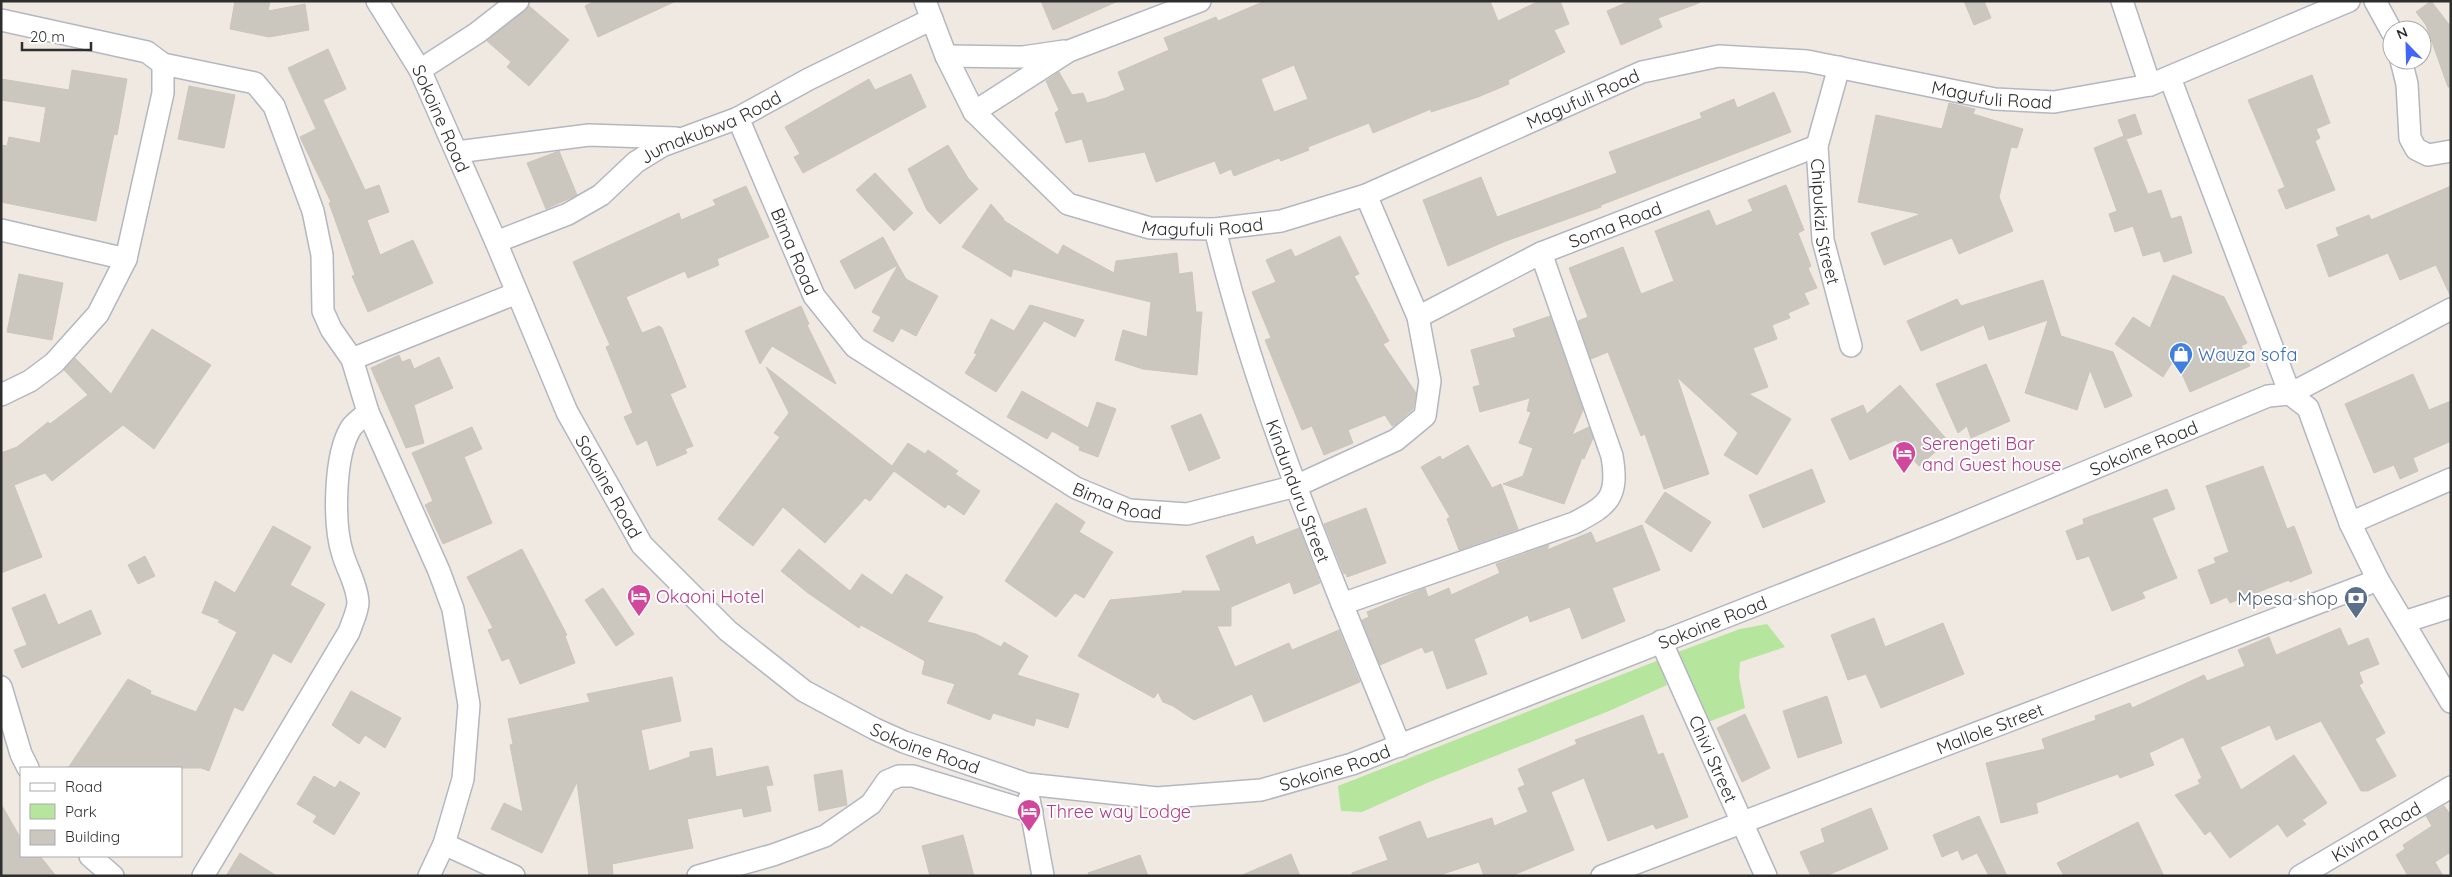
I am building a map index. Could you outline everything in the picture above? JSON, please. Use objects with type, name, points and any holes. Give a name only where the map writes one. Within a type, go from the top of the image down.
[{"type":"street","name":"Sokoine Road","points":[[377,1],[420,70],[496,242],[567,412],[642,545],[728,632],[804,691],[904,742],[1027,784],[1157,798],[1261,790],[1352,764],[1946,530],[2268,396],[2290,394]]},
{"type":"street","points":[[420,70],[477,33],[518,1]]},
{"type":"street","points":[[974,112],[1069,51],[1200,1]]},
{"type":"street","points":[[2122,1],[2160,82],[2290,394],[2308,408],[2350,523],[2378,580],[2451,702]]},
{"type":"street","name":"Magufuli Road","points":[[928,10],[946,56],[974,112],[1068,204],[1150,228],[1215,229],[1281,221],[1366,195],[1642,72],[1719,56],[1807,61],[1994,99],[2054,102],[2160,82],[2349,1]]},
{"type":"street","points":[[2375,1],[2385,20]]},
{"type":"street","name":"Jumakubwa Road","points":[[496,242],[568,214],[602,195],[636,162],[662,146],[738,118],[928,10]]},
{"type":"street","points":[[1,20],[146,52],[163,64],[255,83],[274,106],[313,211],[322,255],[323,310],[331,329],[352,359],[368,412],[439,571],[453,609],[469,705],[463,779],[444,844],[429,876]]},
{"type":"street","points":[[946,56],[1023,57],[1069,51]]},
{"type":"street","points":[[1,395],[30,381],[54,363],[98,314],[126,259],[163,93],[163,64]]},
{"type":"street","name":"Chipukizi Street","points":[[1839,67],[1817,146],[1824,240],[1851,346]]},
{"type":"street","points":[[2404,70],[2407,84],[2410,138],[2416,149],[2428,155],[2451,150]]},
{"type":"street","name":"Bima Road","points":[[738,118],[814,296],[855,347],[1076,488],[1130,510],[1188,514],[1296,486],[1396,440],[1425,416],[1430,381],[1418,317],[1366,195]]},
{"type":"street","points":[[457,152],[589,135],[681,138]]},
{"type":"street","name":"Soma Road","points":[[1418,317],[1541,253],[1817,146]]},
{"type":"street","name":"Kindunduru Street","points":[[1215,229],[1234,304],[1296,486],[1400,746]]},
{"type":"street","points":[[1,230],[126,259]]},
{"type":"street","points":[[1342,604],[1574,523],[1596,511],[1613,493],[1615,476],[1612,456],[1541,253]]},
{"type":"street","points":[[352,359],[517,293]]},
{"type":"street","points":[[2290,394],[2451,309]]},
{"type":"street","points":[[203,876],[349,632],[358,604],[355,585],[343,556],[338,532],[336,501],[341,453],[352,428],[368,412]]},
{"type":"street","points":[[2350,523],[2451,479]]},
{"type":"street","name":"Mallole Street","points":[[1602,876],[2378,580]]},
{"type":"street","points":[[2404,622],[2451,607]]},
{"type":"street","name":"Chivi Street","points":[[1661,641],[1744,822],[1766,876]]},
{"type":"street","points":[[1,687],[21,754],[28,767]]},
{"type":"street","points":[[698,876],[773,856],[825,836],[871,804],[887,781],[899,776],[913,776],[1032,812]]},
{"type":"street","points":[[1027,784],[1042,876]]},
{"type":"street","name":"Kivina Road","points":[[2300,876],[2451,787]]},
{"type":"street","points":[[444,844],[514,876]]},
{"type":"street","points":[[91,857],[113,876]]},
{"type":"green space","points":[[1767,624],[1785,647],[1740,662],[1739,677],[1745,708],[1708,722],[1678,652],[1740,629]]},
{"type":"green space","points":[[1659,660],[1667,685],[1609,711],[1427,783],[1362,812],[1341,811],[1338,786]]},
{"type":"building","points":[[235,1],[270,1],[268,11],[305,4],[309,30],[269,37],[230,29]]},
{"type":"building","points":[[595,1],[676,1],[598,37],[585,6]]},
{"type":"building","points":[[1041,1],[1118,1],[1053,30]]},
{"type":"building","points":[[1265,1],[1490,1],[1498,21],[1539,1],[1560,1],[1569,24],[1554,30],[1565,52],[1508,80],[1509,84],[1478,97],[1431,112],[1431,109],[1373,133],[1369,123],[1308,147],[1309,150],[1281,161],[1279,158],[1234,176],[1231,169],[1220,174],[1215,161],[1156,182],[1145,152],[1089,162],[1082,139],[1066,143],[1055,113],[1059,110],[1046,81],[1059,72],[1072,95],[1083,93],[1087,103],[1106,98],[1125,90],[1118,72],[1169,50],[1164,38],[1216,17],[1218,21]],"holes":[[[1294,65],[1308,99],[1274,112],[1261,79]]]},
{"type":"building","points":[[1630,1],[1699,1],[1699,3],[1658,18],[1662,27],[1621,45],[1607,11]]},
{"type":"building","points":[[1964,1],[1984,1],[1991,18],[1974,25]]},
{"type":"building","points":[[2431,1],[2451,27],[2451,87],[2448,87],[2432,42],[2432,20],[2422,20],[2416,12]]},
{"type":"building","points":[[529,6],[569,40],[529,86],[507,67],[511,62],[487,41]]},
{"type":"building","points":[[328,49],[346,89],[323,100],[365,190],[379,185],[389,212],[367,220],[380,255],[413,240],[433,283],[368,312],[352,276],[355,275],[329,203],[331,202],[300,137],[316,129],[288,68]]},
{"type":"building","points":[[72,70],[127,79],[117,135],[114,134],[96,221],[1,202],[1,145],[7,146],[9,137],[40,143],[46,107],[1,100],[1,79],[69,90]]},
{"type":"building","points":[[911,74],[926,107],[803,173],[794,157],[800,154],[785,127],[869,79],[875,90]]},
{"type":"building","points":[[2312,75],[2330,123],[2316,129],[2320,138],[2315,141],[2335,190],[2286,209],[2278,190],[2285,187],[2248,100]]},
{"type":"building","points":[[189,86],[235,95],[224,148],[178,139]]},
{"type":"building","points":[[1774,92],[1791,132],[1601,205],[1601,207],[1506,241],[1448,266],[1423,200],[1481,177],[1497,217],[1617,173],[1609,152],[1702,118],[1700,113],[1734,99],[1737,108]]},
{"type":"building","points":[[1949,103],[1975,109],[1973,114],[2023,129],[2017,148],[2011,147],[1999,197],[2013,231],[1959,254],[1952,238],[1884,265],[1871,233],[1921,214],[1858,202],[1876,115],[1942,129]]},
{"type":"building","points":[[2135,114],[2142,134],[2126,139],[2148,194],[2161,190],[2171,219],[2181,216],[2192,253],[2164,262],[2160,251],[2143,256],[2133,226],[2115,232],[2109,214],[2117,211],[2094,148],[2124,136],[2118,120]]},
{"type":"building","points":[[948,145],[968,178],[978,189],[940,224],[927,210],[908,169]]},
{"type":"building","points":[[559,151],[577,195],[546,209],[527,163]]},
{"type":"building","points":[[875,173],[913,213],[894,231],[856,190]]},
{"type":"building","points":[[1786,185],[1804,230],[1798,233],[1811,266],[1808,268],[1817,288],[1804,293],[1809,304],[1788,313],[1790,318],[1772,325],[1777,339],[1753,348],[1768,387],[1749,394],[1791,419],[1757,475],[1724,455],[1738,433],[1677,377],[1709,474],[1664,489],[1645,434],[1641,436],[1608,352],[1591,359],[1578,321],[1588,317],[1569,268],[1623,247],[1641,294],[1674,281],[1655,231],[1709,210],[1716,226],[1753,211],[1748,200]]},
{"type":"building","points":[[746,186],[769,237],[717,259],[719,265],[688,278],[685,271],[626,297],[642,333],[659,326],[662,328],[686,387],[670,394],[693,446],[685,449],[687,453],[657,466],[647,440],[637,445],[624,417],[633,413],[606,347],[610,345],[573,262],[679,213],[681,220],[716,205],[713,200]]},
{"type":"building","points":[[2451,186],[2451,297],[2436,265],[2400,280],[2388,253],[2329,277],[2317,245],[2339,236],[2336,228],[2369,215],[2371,220]]},
{"type":"building","points":[[991,204],[1003,220],[1058,255],[1063,245],[1114,273],[1116,261],[1177,253],[1179,274],[1192,272],[1196,312],[1202,312],[1197,375],[1143,369],[1115,360],[1123,330],[1147,337],[1151,302],[1013,269],[1011,277],[962,247]]},
{"type":"building","points":[[1340,236],[1359,274],[1354,276],[1389,341],[1383,344],[1416,393],[1413,409],[1396,424],[1392,426],[1385,415],[1348,430],[1353,443],[1324,455],[1312,426],[1302,430],[1265,340],[1271,338],[1252,292],[1276,282],[1266,260],[1291,249],[1295,257]]},
{"type":"building","points":[[883,237],[898,265],[855,289],[840,261]]},
{"type":"building","points":[[898,265],[906,279],[938,296],[916,336],[901,328],[893,342],[873,331],[881,317],[872,312]]},
{"type":"building","points":[[19,274],[63,283],[52,340],[7,332]]},
{"type":"building","points":[[2173,275],[2224,297],[2247,343],[2241,346],[2250,366],[2190,392],[2175,358],[2163,377],[2115,344],[2133,317],[2150,328]]},
{"type":"building","points":[[2043,280],[2061,336],[2113,352],[2132,396],[2105,408],[2090,370],[2077,410],[2025,393],[2048,320],[1989,340],[1984,325],[1921,351],[1907,321],[1957,299],[1961,306]]},
{"type":"building","points":[[1030,305],[1084,320],[1075,337],[1044,321],[996,392],[965,373],[977,354],[974,353],[991,319],[1014,331]]},
{"type":"building","points":[[801,306],[809,324],[807,325],[836,384],[772,346],[760,364],[745,331]]},
{"type":"building","points":[[1550,316],[1583,410],[1572,435],[1589,427],[1593,438],[1584,459],[1582,458],[1564,504],[1503,484],[1523,476],[1533,448],[1519,443],[1531,412],[1527,411],[1530,398],[1480,412],[1473,387],[1480,385],[1471,350],[1516,337],[1513,329]]},
{"type":"building","points":[[152,329],[211,365],[154,449],[123,425],[52,481],[45,473],[14,485],[42,557],[1,573],[1,453],[17,447],[48,422],[50,424],[88,395],[64,370],[75,358],[111,394]]},
{"type":"building","points":[[399,355],[402,362],[410,359],[414,369],[439,357],[453,388],[414,405],[424,443],[406,448],[371,368]]},
{"type":"building","points":[[1986,364],[2010,421],[1971,438],[1967,426],[1958,433],[1936,384]]},
{"type":"building","points":[[766,367],[892,466],[908,443],[925,454],[928,450],[958,471],[955,474],[980,491],[964,515],[948,504],[945,508],[894,471],[870,501],[865,498],[825,543],[783,507],[753,546],[718,519],[780,437],[774,433],[789,413]]},
{"type":"building","points":[[2413,374],[2429,410],[2451,401],[2451,441],[2413,458],[2418,471],[2400,479],[2394,465],[2374,473],[2345,404]]},
{"type":"building","points":[[1900,385],[1948,441],[1919,466],[1896,440],[1850,460],[1831,419],[1863,405],[1867,414]]},
{"type":"building","points":[[1022,391],[1088,428],[1097,402],[1116,409],[1098,457],[1079,450],[1080,447],[1052,431],[1047,439],[1007,417]]},
{"type":"building","points":[[1201,414],[1220,458],[1189,471],[1171,426]]},
{"type":"building","points":[[472,427],[482,449],[464,457],[492,523],[443,544],[425,505],[433,501],[412,453]]},
{"type":"building","points":[[1468,445],[1492,488],[1501,484],[1518,529],[1459,550],[1447,519],[1450,517],[1421,467],[1440,456],[1442,460]]},
{"type":"building","points":[[2263,466],[2287,529],[2294,526],[2312,573],[2230,603],[2227,597],[2211,604],[2198,570],[2216,563],[2214,558],[2229,552],[2206,486]]},
{"type":"building","points":[[1812,469],[1825,502],[1763,528],[1749,495]]},
{"type":"building","points":[[2167,489],[2175,509],[2152,518],[2177,578],[2142,592],[2145,598],[2112,611],[2089,556],[2077,560],[2066,531],[2084,524],[2083,519]]},
{"type":"building","points":[[1665,492],[1711,522],[1691,552],[1645,522]]},
{"type":"building","points":[[1056,503],[1085,522],[1079,532],[1113,552],[1084,598],[1075,593],[1056,617],[1005,581]]},
{"type":"building","points":[[1366,508],[1386,563],[1347,577],[1346,573],[1344,574],[1324,524]]},
{"type":"building","points":[[1642,525],[1660,570],[1612,588],[1625,621],[1582,639],[1570,607],[1530,622],[1528,615],[1474,639],[1487,674],[1447,689],[1433,650],[1425,653],[1422,647],[1380,665],[1362,620],[1369,617],[1367,612],[1425,588],[1428,597],[1449,588],[1451,595],[1500,573],[1496,564],[1549,545],[1547,550],[1591,532],[1596,543]]},
{"type":"building","points":[[273,526],[311,547],[290,585],[325,604],[291,663],[273,653],[243,711],[234,707],[209,771],[201,768],[182,767],[69,767],[128,679],[151,691],[150,694],[196,712],[237,632],[218,622],[220,620],[202,613],[215,581],[235,593]]},
{"type":"building","points":[[1299,528],[1320,583],[1294,594],[1290,582],[1231,607],[1231,626],[1217,626],[1235,667],[1289,643],[1292,650],[1339,630],[1360,682],[1264,722],[1252,694],[1194,720],[1173,706],[1163,702],[1158,692],[1154,698],[1078,656],[1110,600],[1182,593],[1182,591],[1221,591],[1206,556],[1253,536],[1256,545]]},
{"type":"building","points":[[522,549],[567,635],[565,636],[575,663],[520,684],[509,658],[502,661],[488,630],[493,628],[467,577]]},
{"type":"building","points":[[799,549],[850,591],[862,574],[892,595],[906,574],[943,597],[927,622],[976,634],[1001,647],[1004,642],[1028,656],[1017,675],[1079,694],[1068,728],[1036,718],[1034,726],[993,713],[990,720],[947,703],[955,684],[922,674],[925,661],[861,625],[859,628],[808,593],[781,571]]},
{"type":"building","points":[[145,556],[155,576],[138,584],[128,565]]},
{"type":"building","points":[[603,588],[634,634],[616,646],[585,600]]},
{"type":"building","points":[[45,594],[58,625],[91,610],[101,634],[22,668],[14,650],[27,645],[12,608]]},
{"type":"building","points":[[1874,618],[1885,647],[1943,623],[1964,674],[1881,708],[1866,674],[1848,680],[1831,635]]},
{"type":"building","points":[[2340,628],[2348,646],[2368,638],[2379,664],[2359,672],[2363,683],[2359,685],[2385,733],[2375,739],[2396,776],[2368,791],[2361,791],[2321,721],[2276,740],[2270,725],[2220,747],[2241,790],[2294,755],[2327,803],[2302,820],[2306,824],[2287,837],[2278,824],[2230,858],[2210,831],[2205,835],[2175,795],[2200,784],[2198,780],[2202,778],[2183,737],[2149,753],[2154,765],[2120,778],[2118,774],[2036,803],[2038,813],[2001,823],[1986,763],[2045,749],[2042,739],[2096,720],[2095,716],[2130,703],[2132,708],[2204,675],[2207,681],[2245,666],[2238,650],[2269,637],[2276,655]]},
{"type":"building","points":[[672,677],[681,721],[641,730],[649,771],[690,757],[690,752],[712,748],[716,777],[768,766],[773,785],[766,786],[771,811],[744,817],[742,808],[687,819],[693,848],[612,864],[613,874],[600,876],[589,876],[577,782],[542,853],[491,829],[504,803],[523,812],[510,745],[513,744],[508,719],[590,702],[587,694]]},
{"type":"building","points":[[351,691],[401,718],[385,748],[365,735],[359,744],[332,725]]},
{"type":"building","points":[[1827,696],[1842,743],[1798,758],[1783,711]]},
{"type":"building","points":[[1745,714],[1770,768],[1742,782],[1717,728]]},
{"type":"building","points":[[1643,715],[1658,755],[1663,753],[1688,817],[1656,829],[1653,824],[1608,841],[1584,778],[1551,792],[1574,850],[1511,876],[1484,876],[1479,862],[1437,876],[1352,876],[1352,873],[1388,860],[1379,837],[1420,821],[1427,839],[1492,818],[1494,826],[1528,812],[1518,788],[1525,785],[1518,769],[1577,744],[1575,740]]},
{"type":"building","points":[[842,770],[847,805],[819,811],[814,775]]},
{"type":"building","points":[[314,776],[335,788],[340,781],[360,793],[334,835],[313,822],[317,816],[297,804]]},
{"type":"building","points":[[1,804],[20,837],[20,857],[41,857],[56,876],[1,876]]},
{"type":"building","points":[[2444,806],[2451,815],[2451,856],[2449,853],[2435,862],[2443,876],[2408,876],[2396,855],[2405,849],[2403,845],[2432,826],[2426,816]]},
{"type":"building","points":[[1871,808],[1888,849],[1826,876],[1811,876],[1800,852],[1825,842],[1821,829]]},
{"type":"building","points":[[1979,816],[2007,876],[1989,876],[1977,853],[1962,860],[1958,850],[1942,857],[1933,835]]},
{"type":"building","points":[[2138,822],[2164,876],[2064,876],[2057,863]]},
{"type":"building","points":[[963,835],[974,876],[930,876],[922,846]]},
{"type":"building","points":[[240,853],[277,876],[226,876]]},
{"type":"building","points":[[1291,854],[1300,876],[1240,876]]},
{"type":"building","points":[[1140,855],[1148,876],[1089,876],[1088,873]]},
{"type":"place","name":"Wauza sofa","points":[[2181,375]]},
{"type":"place","name":"Serengeti Bar and Guest house","points":[[1904,474]]},
{"type":"place","name":"Okaoni Hotel","points":[[639,617]]},
{"type":"place","name":"Mpesa shop","points":[[2356,619]]},
{"type":"place","name":"Three way Lodge","points":[[1029,832]]}]
